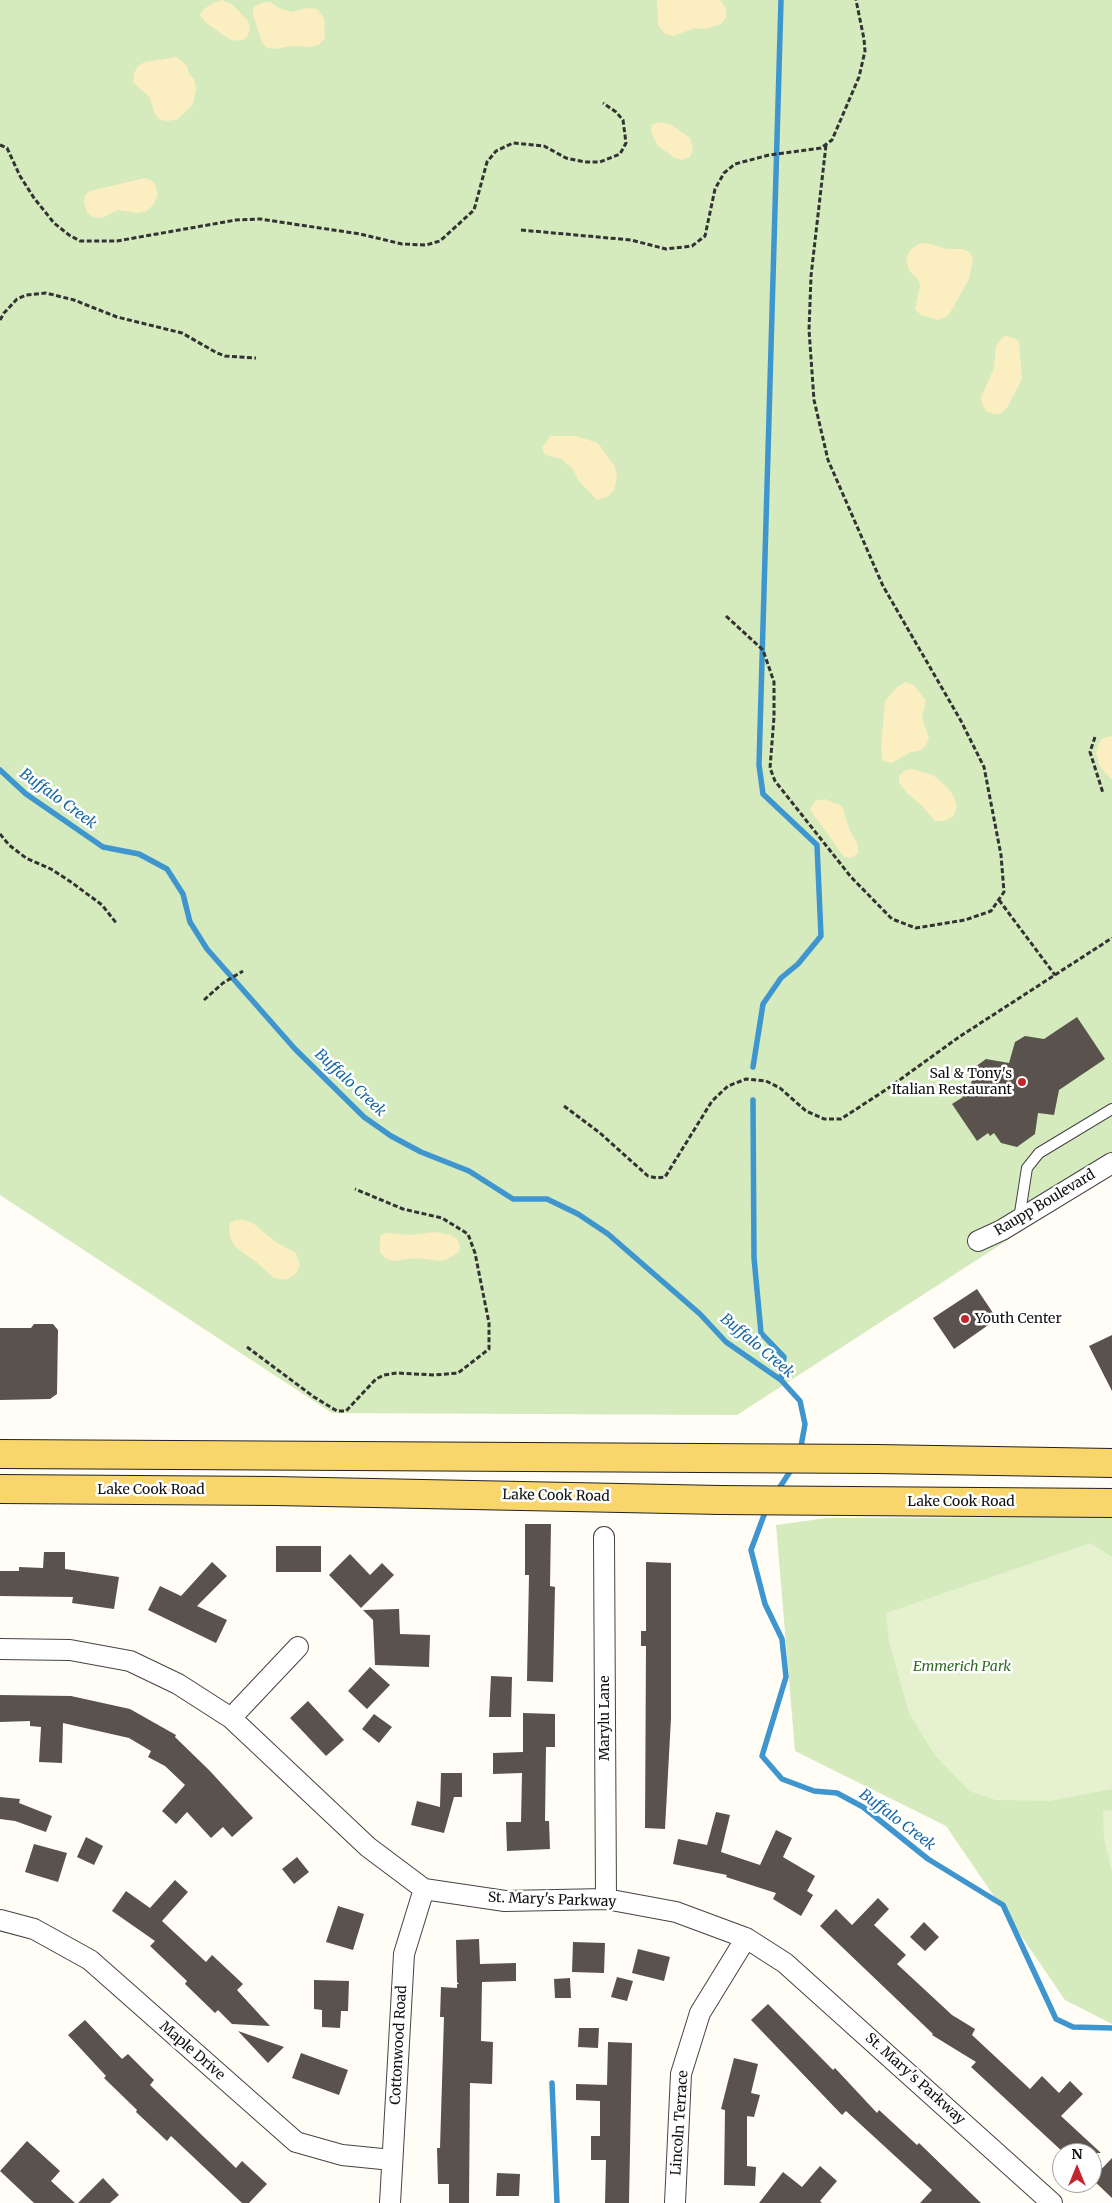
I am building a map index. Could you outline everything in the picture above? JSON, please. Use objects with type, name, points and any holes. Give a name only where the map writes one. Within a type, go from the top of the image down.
[{"type":"main road","points":[[0,1454],[877,1459],[1112,1463]]},
{"type":"main road","name":"Lake Cook Road","points":[[0,1489],[283,1491],[877,1502],[1112,1503]]},
{"type":"street","name":"Raupp Boulevard","points":[[978,1241],[1002,1230],[1112,1163]]},
{"type":"street","name":"Marylu Lane","points":[[604,1536],[606,1899]]},
{"type":"street","points":[[231,1718],[298,1647]]},
{"type":"street","name":"St. Mary's Parkway","points":[[0,1649],[70,1650],[130,1661],[178,1684],[231,1718],[368,1848],[424,1889],[505,1901],[606,1899],[676,1912],[746,1938],[785,1963],[1052,2203]]},
{"type":"street","name":"Cottonwood Road","points":[[390,2203],[404,1954],[424,1889]]},
{"type":"street","name":"Maple Drive","points":[[0,1920],[34,1929],[90,1960],[296,2142],[342,2155],[392,2160]]},
{"type":"street","name":"Lincoln Terrace","points":[[676,2203],[681,2074],[700,2014],[746,1938]]},
{"type":"lane","points":[[1019,1220],[1027,1168],[1040,1153],[1112,1109]]},
{"type":"path","points":[[521,230],[631,240],[666,250],[692,246],[705,236],[715,189],[724,173],[735,164],[769,156],[821,148],[832,140],[859,77],[865,51],[856,0]]},
{"type":"path","points":[[0,144],[7,148],[20,176],[49,217],[69,235],[80,240],[117,242],[236,220],[260,219],[360,234],[402,244],[426,245],[440,241],[474,210],[487,162],[496,151],[513,143],[544,146],[566,158],[585,162],[600,162],[620,154],[626,143],[623,120],[616,112],[603,103]]},
{"type":"path","points":[[726,616],[763,650],[774,682],[774,718],[770,768],[775,782],[851,877],[892,919],[916,928],[965,920],[991,912],[1004,892],[1001,855],[984,766],[884,586],[828,460],[814,400],[809,330],[811,276],[826,145]]},
{"type":"path","points":[[0,320],[4,312],[17,300],[26,295],[46,293],[74,300],[117,317],[182,333],[225,356],[256,358]]},
{"type":"path","points":[[1095,737],[1090,752],[1103,793]]},
{"type":"path","points":[[0,834],[9,845],[26,858],[58,874],[102,905],[117,924]]},
{"type":"path","points":[[999,900],[1055,974]]},
{"type":"path","points":[[564,1106],[600,1133],[648,1176],[657,1178],[665,1176],[712,1101],[728,1086],[746,1079],[766,1081],[780,1088],[806,1111],[824,1119],[841,1118],[888,1089],[959,1037],[1112,938]]},
{"type":"path","points":[[204,1000],[223,984],[243,971]]},
{"type":"path","points":[[247,1347],[314,1397],[337,1411],[346,1411],[376,1379],[384,1375],[397,1373],[434,1375],[458,1373],[490,1349],[489,1323],[468,1234],[442,1218],[403,1209],[355,1189]]},
{"type":"green space","points":[[0,0],[1112,0],[1112,1152],[1020,1232],[737,1415],[332,1413],[0,1195]]},
{"type":"green space","name":"Emmerich Park","points":[[1112,1517],[1112,2024],[1065,2000],[946,1826],[795,1751],[776,1525],[827,1518]]},
{"type":"green space","points":[[1091,1543],[1112,1557],[1112,1789],[1050,1801],[996,1800],[969,1791],[934,1754],[909,1713],[889,1642],[886,1613]]},
{"type":"green space","points":[[1112,1810],[1112,1872],[1104,1839],[1103,1811]]},
{"type":"sand","points":[[222,0],[232,4],[248,21],[250,30],[246,39],[237,41],[229,39],[205,22],[200,15],[211,4]]},
{"type":"sand","points":[[657,0],[720,0],[726,8],[726,18],[721,24],[712,27],[704,29],[695,28],[673,36],[665,34],[658,25]]},
{"type":"sand","points":[[264,2],[271,2],[277,7],[291,12],[308,8],[317,9],[324,18],[325,38],[319,45],[309,47],[267,48],[262,42],[253,15],[253,7]]},
{"type":"sand","points":[[177,57],[187,66],[189,73],[194,79],[196,89],[193,104],[178,119],[160,120],[155,114],[150,98],[133,82],[134,73],[138,66],[145,62]]},
{"type":"sand","points":[[658,122],[672,125],[690,138],[693,149],[690,157],[682,160],[675,158],[658,146],[651,132],[652,125]]},
{"type":"sand","points":[[145,178],[154,182],[158,195],[153,205],[147,211],[138,213],[118,210],[101,218],[92,217],[87,212],[84,202],[85,195],[90,191]]},
{"type":"sand","points":[[920,243],[947,249],[963,249],[970,253],[973,260],[969,279],[950,313],[938,320],[921,315],[915,309],[920,286],[919,281],[909,270],[906,259],[910,250]]},
{"type":"sand","points":[[1006,336],[1016,339],[1019,343],[1022,379],[1007,408],[1000,414],[993,414],[986,411],[981,398],[994,368],[996,346]]},
{"type":"sand","points":[[550,436],[576,436],[598,443],[615,467],[617,477],[614,490],[607,497],[597,500],[578,480],[573,469],[561,459],[545,455],[542,448]]},
{"type":"sand","points":[[905,682],[914,685],[926,701],[922,718],[929,738],[925,747],[919,751],[911,752],[892,763],[883,761],[881,748],[885,701],[896,688]]},
{"type":"sand","points":[[1112,736],[1112,780],[1100,767],[1096,753],[1099,743],[1103,738]]},
{"type":"sand","points":[[912,769],[933,775],[949,789],[957,807],[953,817],[944,821],[935,821],[907,793],[899,783],[899,776],[905,770]]},
{"type":"sand","points":[[825,799],[842,806],[850,831],[858,845],[858,853],[851,858],[844,857],[810,810],[815,801]]},
{"type":"sand","points":[[235,1220],[245,1220],[254,1224],[277,1243],[295,1252],[300,1265],[296,1274],[286,1280],[274,1278],[235,1247],[230,1237],[229,1224]]},
{"type":"sand","points":[[435,1232],[451,1235],[457,1239],[460,1246],[459,1252],[446,1260],[440,1261],[416,1258],[393,1261],[385,1258],[380,1252],[380,1236],[385,1233],[411,1235]]},
{"type":"building","name":"Sal & Tony's Italian Restaurant","points":[[1077,1017],[1105,1059],[1059,1090],[1054,1115],[1038,1113],[1035,1134],[1017,1147],[1001,1143],[994,1133],[990,1136],[988,1133],[977,1141],[952,1104],[963,1097],[962,1094],[970,1088],[975,1067],[986,1059],[1009,1063],[1015,1042],[1025,1036],[1044,1039]]},
{"type":"building","name":"Youth Center","points":[[977,1289],[997,1319],[954,1349],[933,1318]]},
{"type":"building","points":[[34,1324],[53,1324],[58,1330],[57,1394],[50,1399],[0,1400],[0,1328],[31,1328]]},
{"type":"building","points":[[1112,1335],[1112,1391],[1089,1346]]},
{"type":"building","points":[[525,1524],[551,1524],[550,1586],[555,1587],[553,1682],[527,1681],[529,1575],[525,1575]]},
{"type":"building","points":[[276,1546],[321,1546],[321,1572],[276,1572]]},
{"type":"building","points":[[44,1552],[65,1552],[65,1569],[119,1577],[114,1609],[72,1603],[73,1597],[0,1596],[0,1571],[19,1571],[19,1567],[43,1568]]},
{"type":"building","points":[[350,1554],[370,1575],[382,1563],[394,1575],[361,1608],[329,1575]]},
{"type":"building","points":[[212,1562],[227,1576],[197,1606],[227,1620],[216,1643],[148,1610],[160,1586],[181,1596]]},
{"type":"building","points":[[646,1562],[671,1563],[671,1718],[665,1829],[645,1828],[646,1646],[641,1646],[641,1631],[646,1631]]},
{"type":"building","points":[[399,1609],[400,1634],[430,1635],[429,1667],[375,1665],[373,1620],[363,1610]]},
{"type":"building","points":[[370,1667],[390,1685],[367,1709],[348,1691]]},
{"type":"building","points":[[491,1676],[512,1677],[511,1717],[489,1717]]},
{"type":"building","points":[[0,1695],[71,1696],[130,1709],[176,1735],[175,1737],[210,1771],[253,1818],[232,1837],[223,1827],[211,1838],[187,1812],[176,1824],[162,1811],[185,1785],[165,1766],[148,1757],[151,1751],[129,1738],[63,1723],[62,1763],[39,1762],[41,1727],[30,1726],[30,1721],[0,1722]]},
{"type":"building","points":[[308,1701],[344,1740],[326,1756],[290,1718]]},
{"type":"building","points":[[523,1713],[555,1714],[555,1747],[546,1747],[545,1821],[549,1821],[550,1849],[507,1851],[506,1822],[521,1822],[522,1773],[493,1774],[493,1753],[523,1752]]},
{"type":"building","points":[[374,1714],[392,1727],[379,1743],[362,1729]]},
{"type":"building","points":[[441,1773],[462,1773],[462,1797],[454,1797],[444,1833],[411,1825],[417,1801],[440,1807]]},
{"type":"building","points":[[0,1797],[20,1799],[19,1803],[52,1816],[46,1832],[15,1821],[0,1819]]},
{"type":"building","points":[[716,1812],[730,1815],[721,1852],[760,1865],[776,1830],[792,1838],[783,1857],[815,1876],[807,1891],[813,1895],[801,1916],[773,1899],[776,1893],[726,1877],[727,1875],[673,1864],[678,1839],[707,1845]]},
{"type":"building","points":[[86,1837],[103,1846],[94,1865],[77,1857]]},
{"type":"building","points":[[34,1844],[67,1853],[58,1882],[25,1872]]},
{"type":"building","points":[[297,1857],[309,1872],[294,1884],[282,1869]]},
{"type":"building","points":[[175,1880],[188,1892],[162,1921],[206,1962],[212,1955],[243,1984],[237,1990],[270,2026],[232,2024],[218,2010],[215,2013],[185,1984],[187,1981],[150,1946],[155,1941],[112,1911],[126,1891],[150,1908]]},
{"type":"building","points":[[878,1898],[889,1909],[874,1925],[906,1955],[897,1964],[952,2015],[975,2029],[972,2035],[1030,2089],[1042,2076],[1059,2093],[1070,2081],[1083,2094],[1061,2116],[1090,2143],[1053,2143],[971,2067],[976,2062],[932,2035],[820,1926],[836,1909],[852,1925]]},
{"type":"building","points":[[338,1906],[364,1914],[353,1950],[326,1942]]},
{"type":"building","points":[[924,1922],[939,1937],[925,1951],[910,1937]]},
{"type":"building","points":[[479,1939],[480,1964],[516,1963],[516,1981],[482,1982],[481,2041],[493,2042],[492,2084],[470,2083],[469,2203],[449,2203],[449,2184],[438,2184],[437,2148],[440,2148],[444,2017],[440,2017],[441,1987],[457,1988],[457,1984],[459,1984],[457,1982],[456,1940]]},
{"type":"building","points":[[573,1942],[605,1943],[604,1973],[572,1972]]},
{"type":"building","points":[[638,1949],[670,1957],[664,1981],[632,1973]]},
{"type":"building","points":[[617,1977],[633,1981],[627,2001],[611,1997]]},
{"type":"building","points":[[570,1978],[571,1998],[555,1998],[554,1979]]},
{"type":"building","points":[[314,1980],[349,1981],[348,2011],[341,2011],[340,2028],[322,2027],[322,2010],[314,2009]]},
{"type":"building","points":[[768,2004],[833,2070],[835,2068],[877,2113],[879,2110],[917,2145],[919,2143],[981,2203],[920,2203],[932,2190],[846,2111],[842,2115],[751,2020]]},
{"type":"building","points":[[85,2020],[122,2059],[128,2054],[154,2080],[150,2085],[236,2168],[242,2161],[267,2184],[249,2203],[242,2203],[171,2136],[167,2141],[104,2078],[106,2076],[68,2035]]},
{"type":"building","points":[[579,2028],[599,2028],[598,2048],[578,2047]]},
{"type":"building","points":[[238,2031],[284,2047],[268,2063]]},
{"type":"building","points":[[608,2042],[632,2043],[629,2203],[605,2203],[606,2160],[591,2160],[591,2136],[600,2136],[600,2101],[576,2100],[576,2084],[607,2085]]},
{"type":"building","points":[[301,2053],[348,2070],[339,2095],[292,2078]]},
{"type":"building","points":[[734,2058],[758,2064],[751,2093],[760,2095],[754,2117],[747,2116],[747,2166],[756,2167],[755,2186],[724,2185],[725,2110],[721,2109]]},
{"type":"building","points":[[27,2141],[60,2171],[51,2181],[75,2203],[34,2203],[0,2171]]},
{"type":"building","points":[[1112,2158],[1112,2198],[1102,2188],[1102,2168]]},
{"type":"building","points":[[820,2166],[837,2181],[820,2201],[822,2203],[759,2203],[783,2172],[802,2187]]},
{"type":"building","points":[[497,2173],[520,2174],[519,2196],[496,2196]]},
{"type":"building","points":[[103,2178],[119,2195],[110,2203],[78,2203]]},
{"type":"waterway","points":[[753,1067],[763,1004],[781,978],[798,964],[821,936],[817,845],[763,794],[759,765],[781,0]]},
{"type":"waterway","name":"Buffalo Creek","points":[[0,770],[26,794],[103,847],[139,854],[167,869],[183,894],[190,922],[207,949],[295,1049],[364,1117],[391,1136],[421,1152],[469,1171],[513,1199],[547,1199],[578,1214],[608,1234],[700,1314],[726,1342],[781,1380],[800,1401],[805,1424],[800,1452]]},
{"type":"waterway","points":[[753,1100],[754,1258],[761,1333],[784,1357],[781,1380]]},
{"type":"waterway","name":"Buffalo Creek","points":[[776,1493],[793,1467]]},
{"type":"waterway","name":"Buffalo Creek","points":[[767,1507],[751,1550],[765,1604],[782,1639],[786,1677],[762,1756],[782,1779],[814,1791],[837,1793],[863,1807],[928,1859],[1003,1905],[1056,2019],[1073,2027],[1112,2028]]},
{"type":"waterway","points":[[552,2083],[557,2203]]},
{"type":"place","name":"Sal & Tony's Italian Restaurant","points":[[1022,1082]]},
{"type":"place","name":"Youth Center","points":[[965,1319]]}]
